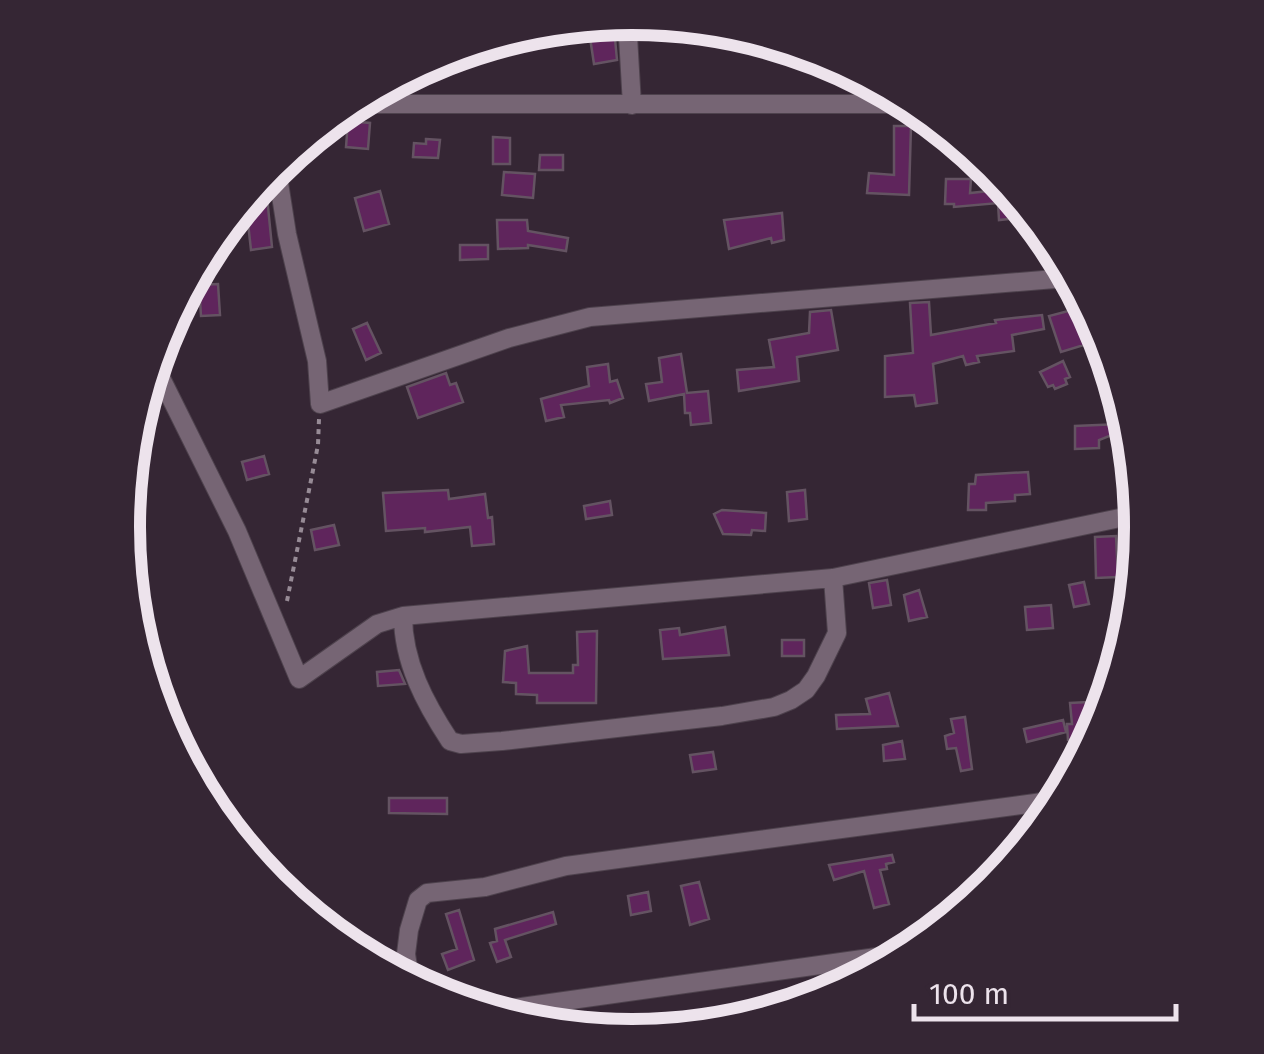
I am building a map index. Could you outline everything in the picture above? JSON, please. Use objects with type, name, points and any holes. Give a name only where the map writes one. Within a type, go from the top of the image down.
[{"type":"street","points":[[628,35],[632,106]]},
{"type":"street","points":[[381,104],[883,104]]},
{"type":"street","points":[[279,184],[317,361],[320,404],[509,338],[590,318],[1057,279]]},
{"type":"street","points":[[162,382],[236,530],[299,679],[376,624],[403,616],[834,578],[1124,517]]},
{"type":"street","points":[[403,616],[403,640],[410,666],[450,740],[461,744],[502,741],[722,716],[791,700],[806,690],[816,676],[837,633],[834,578]]},
{"type":"street","points":[[408,965],[409,930],[418,900],[426,893],[484,887],[566,866],[1039,802]]},
{"type":"street","points":[[523,1007],[868,958]]},
{"type":"path","points":[[287,602],[318,445],[320,404]]},
{"type":"building","points":[[615,36],[617,60],[594,64],[590,37]]},
{"type":"building","points":[[354,122],[370,123],[368,149],[346,147],[348,126]]},
{"type":"building","points":[[894,126],[911,126],[909,195],[867,193],[869,173],[894,175]]},
{"type":"building","points":[[493,137],[510,138],[510,164],[493,164]]},
{"type":"building","points":[[426,139],[440,140],[438,158],[413,157],[414,143],[426,144]]},
{"type":"building","points":[[540,155],[563,155],[563,170],[539,170]]},
{"type":"building","points":[[504,172],[535,174],[533,198],[502,195]]},
{"type":"building","points":[[946,179],[971,179],[970,193],[991,191],[1015,218],[999,220],[998,203],[954,207],[945,204]]},
{"type":"building","points":[[380,191],[389,224],[364,231],[355,198]]},
{"type":"building","points":[[267,197],[272,247],[251,250],[248,220]]},
{"type":"building","points":[[782,213],[784,240],[772,243],[771,238],[729,249],[724,220]]},
{"type":"building","points":[[497,220],[527,220],[528,231],[568,238],[566,251],[528,245],[498,249]]},
{"type":"building","points":[[460,245],[488,245],[488,259],[460,260]]},
{"type":"building","points":[[218,284],[220,315],[201,316],[200,293],[204,285]]},
{"type":"building","points":[[929,302],[931,335],[996,323],[995,320],[1042,315],[1044,329],[1012,335],[1014,351],[977,356],[979,362],[966,365],[963,356],[933,364],[937,403],[916,406],[914,395],[885,397],[885,356],[913,353],[910,303]]},
{"type":"building","points":[[831,310],[838,350],[797,357],[799,381],[739,391],[737,370],[774,367],[769,340],[809,333],[810,312]]},
{"type":"building","points":[[1072,310],[1084,345],[1061,352],[1049,316]]},
{"type":"building","points":[[367,323],[381,353],[366,360],[353,329]]},
{"type":"building","points":[[681,354],[687,393],[708,391],[711,423],[691,425],[690,413],[685,413],[684,394],[649,401],[646,384],[662,382],[659,358]]},
{"type":"building","points":[[1063,361],[1070,377],[1065,379],[1067,384],[1055,389],[1053,385],[1048,387],[1040,372]]},
{"type":"building","points":[[608,364],[610,382],[617,380],[623,398],[610,403],[609,400],[561,405],[564,417],[546,421],[541,399],[589,386],[587,367]]},
{"type":"building","points":[[446,373],[450,385],[456,383],[463,402],[418,418],[407,387]]},
{"type":"building","points":[[1113,424],[1115,434],[1099,440],[1099,448],[1075,449],[1075,426]]},
{"type":"building","points":[[264,456],[269,474],[247,480],[242,462]]},
{"type":"building","points":[[1028,472],[1030,494],[1015,495],[1015,501],[986,503],[986,510],[968,510],[969,484],[975,484],[976,475]]},
{"type":"building","points":[[448,490],[449,499],[485,494],[494,544],[472,546],[470,527],[386,531],[383,493]]},
{"type":"building","points":[[805,490],[807,519],[789,521],[787,492]]},
{"type":"building","points":[[610,501],[612,515],[586,519],[584,506]]},
{"type":"building","points":[[722,510],[766,513],[765,531],[723,534],[714,514]]},
{"type":"building","points":[[334,525],[339,545],[315,550],[311,530]]},
{"type":"building","points":[[1116,536],[1118,577],[1096,578],[1095,537]]},
{"type":"building","points":[[887,580],[891,605],[873,608],[869,583]]},
{"type":"building","points":[[1084,582],[1089,604],[1074,607],[1069,585]]},
{"type":"building","points":[[919,590],[927,617],[909,621],[904,595]]},
{"type":"building","points":[[1051,605],[1053,628],[1027,630],[1025,607]]},
{"type":"building","points":[[725,627],[729,655],[663,659],[660,630],[679,628],[680,635]]},
{"type":"building","points":[[597,631],[596,703],[537,703],[537,695],[516,694],[516,683],[503,682],[505,651],[527,646],[529,673],[573,673],[573,665],[578,665],[577,632]]},
{"type":"building","points":[[782,640],[804,640],[804,656],[782,656]]},
{"type":"building","points":[[399,670],[405,684],[378,686],[377,672]]},
{"type":"building","points":[[889,693],[898,726],[837,729],[836,715],[870,714],[866,699]]},
{"type":"building","points":[[1088,702],[1088,712],[1076,739],[1068,740],[1067,724],[1072,724],[1070,703]]},
{"type":"building","points":[[965,717],[972,769],[961,771],[956,748],[947,749],[945,736],[954,733],[951,719]]},
{"type":"building","points":[[1063,720],[1066,732],[1027,742],[1024,729]]},
{"type":"building","points":[[902,741],[905,759],[884,761],[883,745]]},
{"type":"building","points":[[713,752],[716,769],[693,772],[690,755]]},
{"type":"building","points":[[389,798],[447,798],[447,814],[389,813]]},
{"type":"building","points":[[892,855],[894,862],[880,870],[889,904],[874,908],[864,871],[834,880],[829,865]]},
{"type":"building","points":[[699,882],[709,919],[690,925],[681,886]]},
{"type":"building","points":[[648,892],[651,911],[631,915],[628,896]]},
{"type":"building","points":[[459,910],[474,960],[448,970],[442,954],[457,949],[446,914]]},
{"type":"building","points":[[553,912],[556,924],[505,940],[511,957],[497,962],[490,943],[497,941],[495,929]]}]
